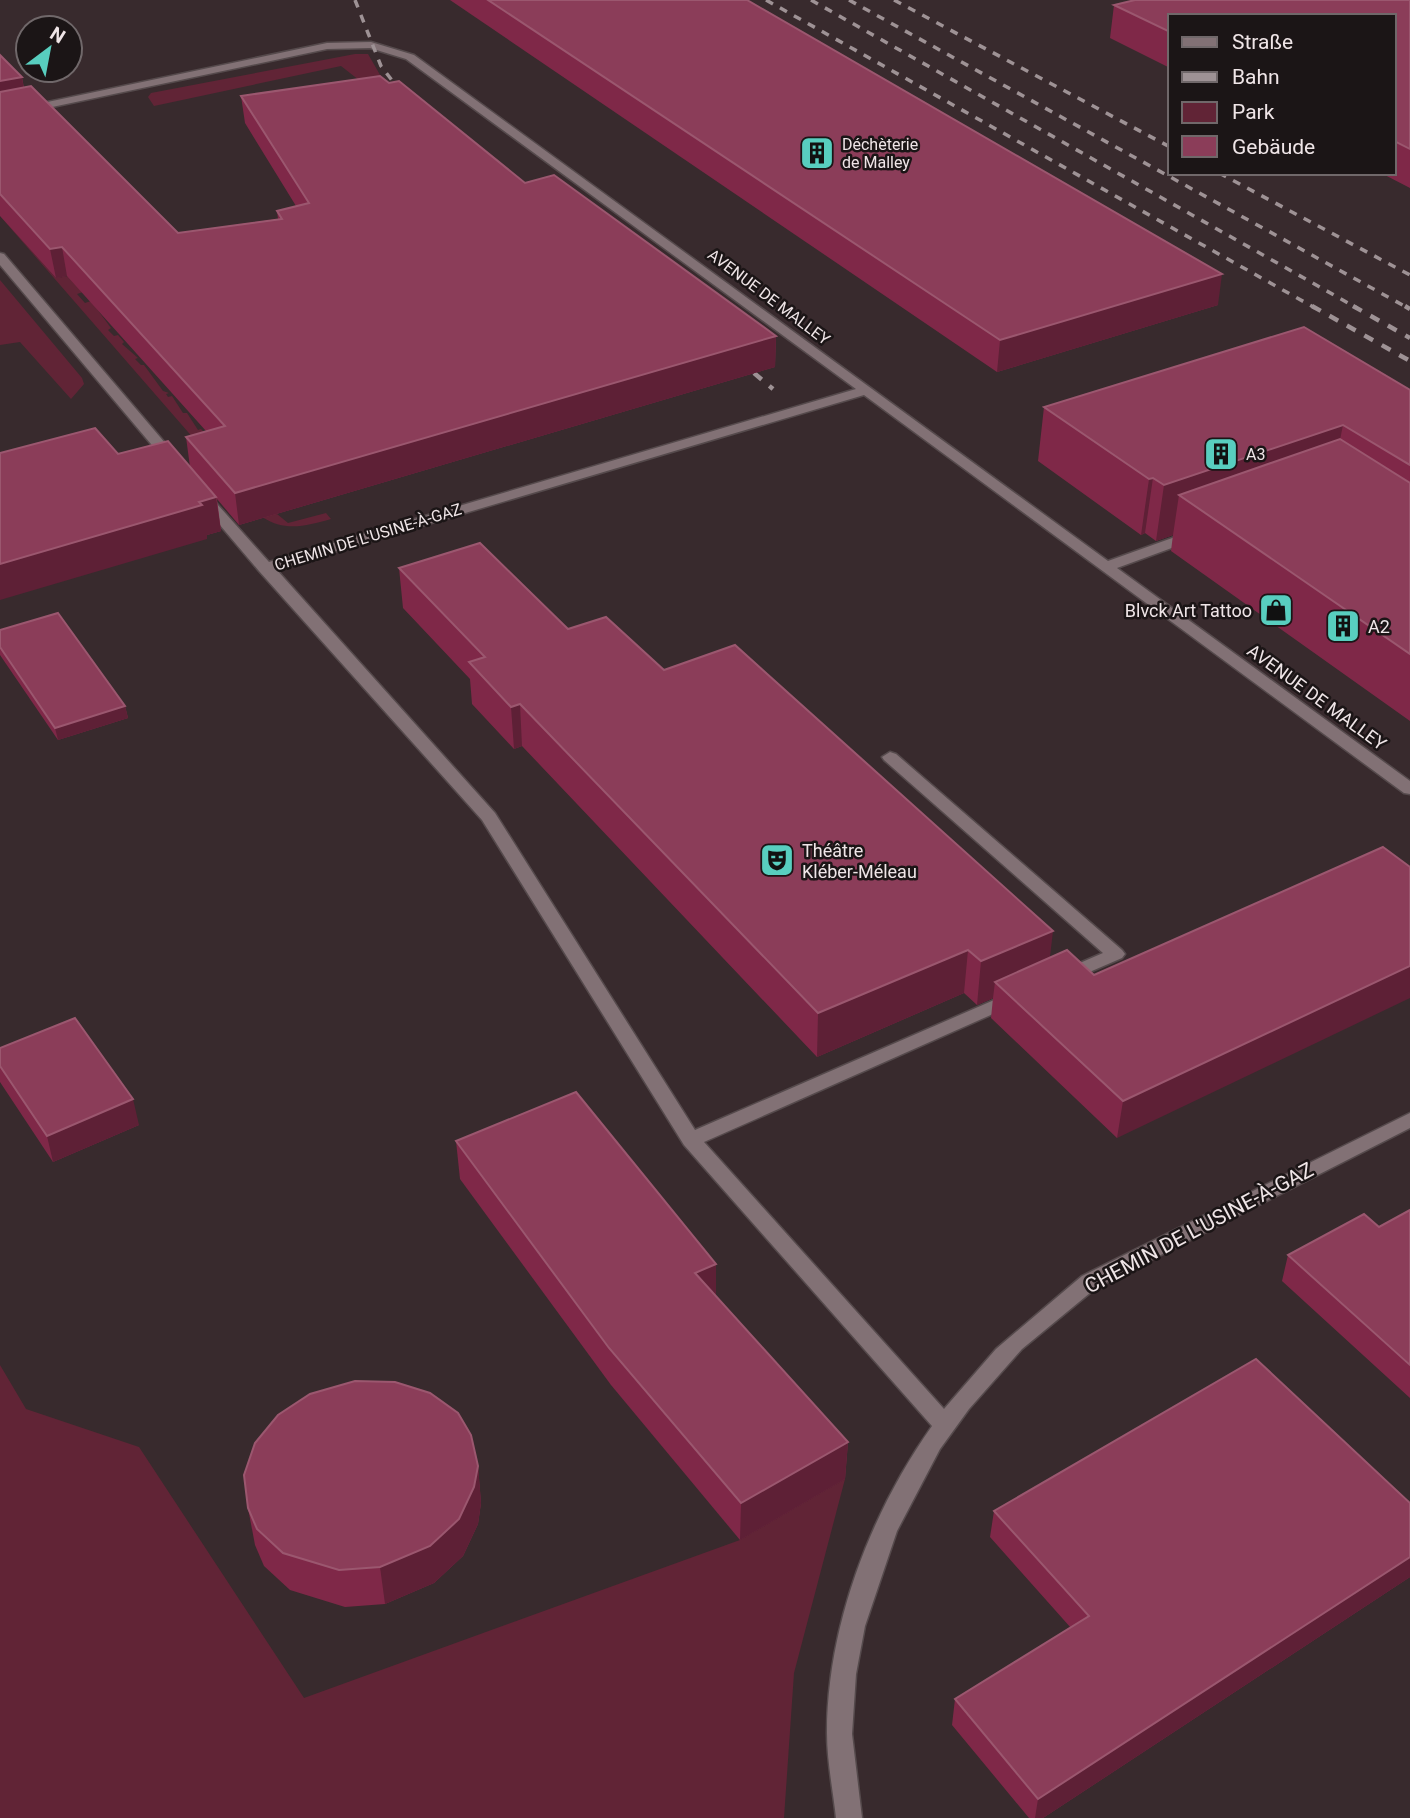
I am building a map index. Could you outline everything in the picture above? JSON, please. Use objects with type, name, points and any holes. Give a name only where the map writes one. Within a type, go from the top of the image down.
[{"type":"street","name":"AVENUE DE MALLEY","points":[[0,115],[313,48],[371,45],[410,57],[1410,789],[1234,661]]},
{"type":"street","name":"CHEMIN DE L'USINE-À-GAZ","points":[[0,257],[264,569],[864,391]]},
{"type":"street","points":[[1105,567],[1206,531]]},
{"type":"street","points":[[264,569],[489,817],[691,1140],[946,1426]]},
{"type":"street","points":[[890,757],[1116,954],[1053,981]]},
{"type":"street","points":[[691,1140],[1028,992]]},
{"type":"street","name":"CHEMIN DE L'USINE-À-GAZ","points":[[849,1818],[839,1723],[852,1623],[887,1526],[930,1446],[991,1366],[1047,1315],[1089,1282],[1410,1120]]},
{"type":"green space","points":[[355,54],[368,54],[387,87],[387,102],[341,66],[154,106],[148,97],[151,93]]},
{"type":"green space","points":[[0,216],[56,278],[69,276],[83,292],[77,294],[85,303],[91,301],[111,328],[108,330],[114,336],[118,335],[124,342],[122,344],[138,358],[135,359],[144,365],[163,391],[169,393],[166,394],[168,397],[172,396],[198,430],[201,429],[277,514],[288,523],[326,513],[331,519],[287,526],[262,517]]},
{"type":"green space","points":[[0,280],[82,378],[84,384],[71,399],[20,342],[0,345]]},
{"type":"green space","points":[[0,1365],[26,1409],[139,1447],[304,1698],[740,1540],[845,1479],[794,1673],[784,1818],[0,1818]]},
{"type":"building","name":"Déchèterie de Malley","points":[[488,0],[747,0],[1222,274],[1000,340]]},
{"type":"building","points":[[1135,0],[1410,0],[1410,149],[1396,142],[1396,14],[1168,14],[1168,31],[1114,5]]},
{"type":"building","points":[[0,55],[14,69],[14,78],[0,81]]},
{"type":"building","points":[[380,76],[389,83],[399,81],[525,183],[554,175],[776,336],[235,493],[186,437],[225,426],[62,247],[50,249],[0,194],[0,92],[31,86],[178,233],[282,219],[277,211],[309,203],[241,96]]},
{"type":"building","points":[[1304,327],[1410,390],[1410,465],[1343,425],[1164,485],[1153,478],[1149,479],[1044,407]]},
{"type":"building","points":[[95,428],[118,454],[168,441],[216,497],[199,502],[202,505],[0,564],[0,453]]},
{"type":"building","points":[[1340,439],[1410,483],[1410,654],[1179,495]]},
{"type":"building","name":"Théâtre Kléber-Méleau","points":[[480,543],[568,629],[606,617],[664,670],[735,645],[1053,931],[981,961],[968,950],[818,1013],[520,704],[511,707],[469,662],[485,657],[399,568]]},
{"type":"building","points":[[58,613],[125,706],[55,728],[0,647],[0,630]]},
{"type":"building","points":[[1383,847],[1410,867],[1410,966],[1123,1101],[995,982],[1067,950],[1094,975]]},
{"type":"building","points":[[75,1018],[133,1099],[47,1136],[0,1066],[0,1048]]},
{"type":"building","points":[[576,1092],[716,1264],[695,1273],[848,1442],[741,1503],[609,1348],[456,1141]]},
{"type":"building","points":[[1410,1210],[1410,1365],[1288,1255],[1364,1214],[1379,1227]]},
{"type":"building","points":[[1256,1359],[1410,1503],[1410,1557],[1038,1799],[955,1699],[1089,1616],[994,1511]]},
{"type":"building","points":[[355,1381],[395,1382],[430,1393],[458,1413],[471,1435],[478,1466],[474,1487],[459,1519],[430,1546],[380,1567],[339,1570],[283,1553],[257,1529],[248,1508],[244,1475],[255,1443],[278,1415],[310,1394]]},
{"type":"railway","points":[[355,0],[381,66],[404,96]]},
{"type":"railway","points":[[766,0],[1315,308]]},
{"type":"railway","points":[[811,0],[1357,308]]},
{"type":"railway","points":[[849,0],[1408,308]]},
{"type":"railway","points":[[894,0],[1168,146]]},
{"type":"railway","points":[[1223,175],[1410,275]]},
{"type":"railway","points":[[1312,306],[1410,361]]},
{"type":"railway","points":[[1353,306],[1410,338]]},
{"type":"railway","points":[[1405,306],[1410,309]]},
{"type":"railway","points":[[754,373],[773,389]]},
{"type":"place","name":"Déchèterie de Malley","points":[[817,153]]},
{"type":"place","name":"A3","points":[[1221,454]]},
{"type":"place","name":"Blvck Art Tattoo","points":[[1276,610]]},
{"type":"place","name":"A2","points":[[1343,626]]},
{"type":"place","name":"Théâtre Kléber-Méleau","points":[[777,860]]}]
